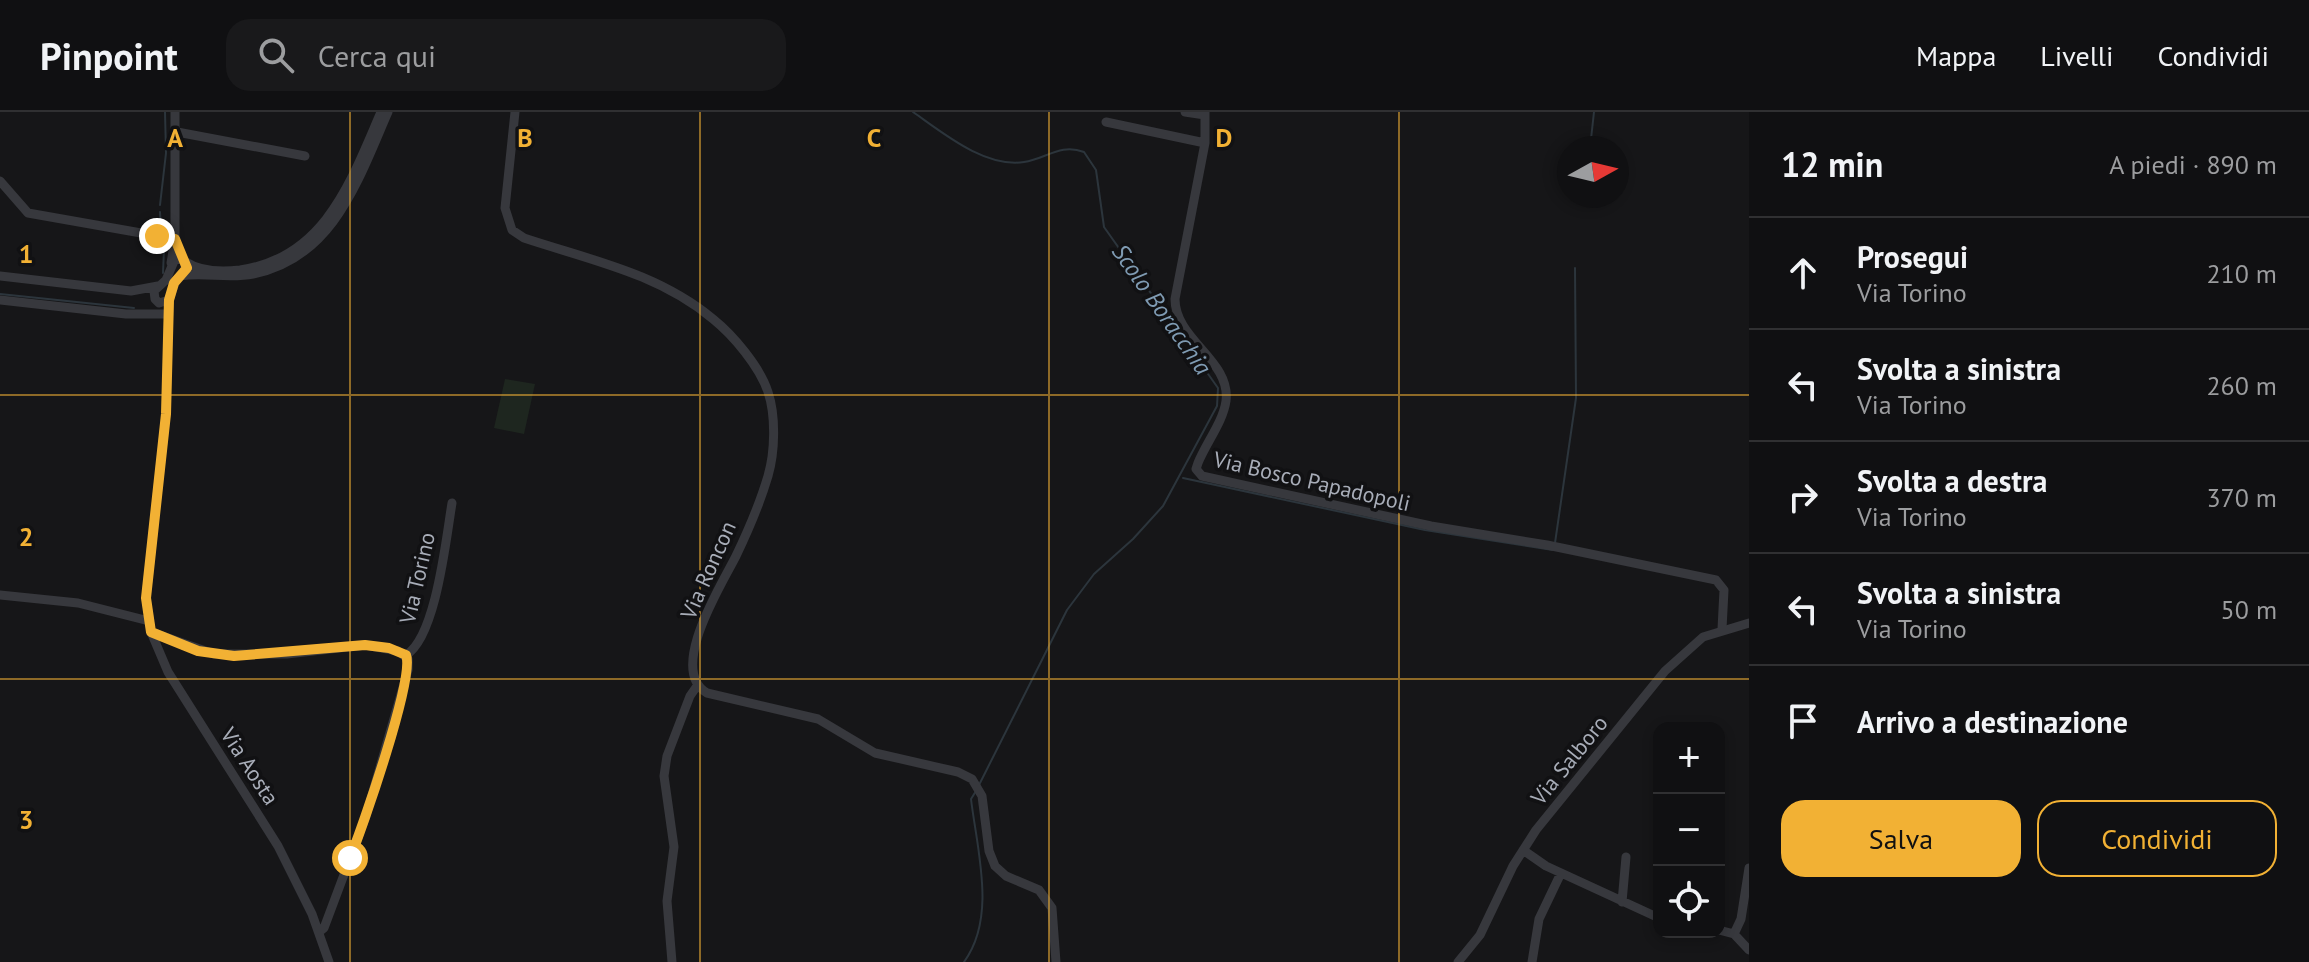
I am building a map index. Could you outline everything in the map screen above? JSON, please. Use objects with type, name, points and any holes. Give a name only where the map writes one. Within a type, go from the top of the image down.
[{"type":"street","points":[[131,291],[158,286],[169,275],[175,239],[175,112]]},
{"type":"street","points":[[171,263],[175,259],[214,271],[246,269],[281,258],[303,245],[336,209],[381,112]]},
{"type":"street","points":[[180,276],[251,275],[282,264],[306,250],[341,213],[388,112]]},
{"type":"street","name":"Via Roncon","points":[[515,112],[505,208],[512,230],[524,238],[654,280],[715,320],[768,390],[772,430],[767,478],[735,556],[705,611],[693,676],[697,686]]},
{"type":"street","name":"Via Bosco Papadopoli","points":[[1185,112],[1205,114],[1205,143],[1175,299],[1177,320],[1218,371],[1226,389],[1220,420],[1196,469],[1202,476],[1431,526],[1547,545],[1716,580],[1724,590],[1722,629]]},
{"type":"street","points":[[1106,122],[1205,143]]},
{"type":"street","points":[[177,132],[305,156]]},
{"type":"street","points":[[0,181],[28,213],[175,239]]},
{"type":"street","points":[[161,301],[186,271],[175,239]]},
{"type":"street","points":[[0,276],[131,291],[161,301]]},
{"type":"street","points":[[158,286],[170,326]]},
{"type":"street","points":[[0,300],[112,313],[166,314]]},
{"type":"street","points":[[0,595],[78,603],[149,621],[146,598],[166,414],[170,326],[161,301]]},
{"type":"street","name":"Via Torino","points":[[406,655],[418,646],[422,636],[439,577],[452,503]]},
{"type":"street","points":[[125,616],[139,611],[146,598]]},
{"type":"street","name":"Via Aosta","points":[[149,621],[168,672],[278,846],[319,932]]},
{"type":"street","name":"Via Salboro","points":[[1458,962],[1480,935],[1523,850],[1675,660],[1703,637],[1749,623]]},
{"type":"street","name":"Via Torino","points":[[151,632],[198,651],[234,656],[365,645],[389,648],[406,655]]},
{"type":"street","name":"Via Torino","points":[[319,932],[324,928],[366,816],[408,670],[406,655]]},
{"type":"street","points":[[672,962],[667,901],[674,847],[664,776],[675,732],[697,686],[707,693],[818,719],[875,753],[958,772],[978,787],[991,861],[999,871],[1034,887],[1045,896],[1055,920],[1056,962]]},
{"type":"street","points":[[1523,850],[1561,873],[1653,915]]},
{"type":"street","points":[[1622,902],[1626,857]]},
{"type":"street","points":[[1734,934],[1741,919],[1749,868]]},
{"type":"street","points":[[1532,962],[1539,919],[1561,873]]},
{"type":"street","points":[[319,932],[329,962]]},
{"type":"street","points":[[1725,932],[1734,934],[1749,950]]},
{"type":"shaded area","points":[[505,379],[535,384],[524,434],[494,428]]},
{"type":"waterway","points":[[160,205],[166,153],[165,112]]},
{"type":"waterway","name":"Scolo Boracchia","points":[[913,112],[951,139],[994,160],[1024,162],[1060,150],[1084,152],[1096,170],[1104,227],[1218,388],[1217,406],[1163,506],[1133,539],[1094,574],[1067,610],[979,785]]},
{"type":"waterway","points":[[1591,136],[1594,112]]},
{"type":"waterway","points":[[160,212],[161,231]]},
{"type":"waterway","points":[[163,273],[164,249]]},
{"type":"waterway","points":[[1555,543],[1576,398],[1575,268]]},
{"type":"waterway","points":[[0,294],[134,308]]},
{"type":"waterway","points":[[1183,478],[1425,530],[1553,550]]},
{"type":"waterway","name":"Scolo Boracchia","points":[[964,962],[980,925],[982,904],[980,861],[971,799],[976,791]]},
{"type":"route","points":[[157,236],[175,239],[187,268],[174,283],[169,300],[166,414],[146,598],[151,632],[156,631],[198,651],[234,656],[287,654],[365,645],[389,648],[406,655],[408,670],[366,816],[350,858]]}]
